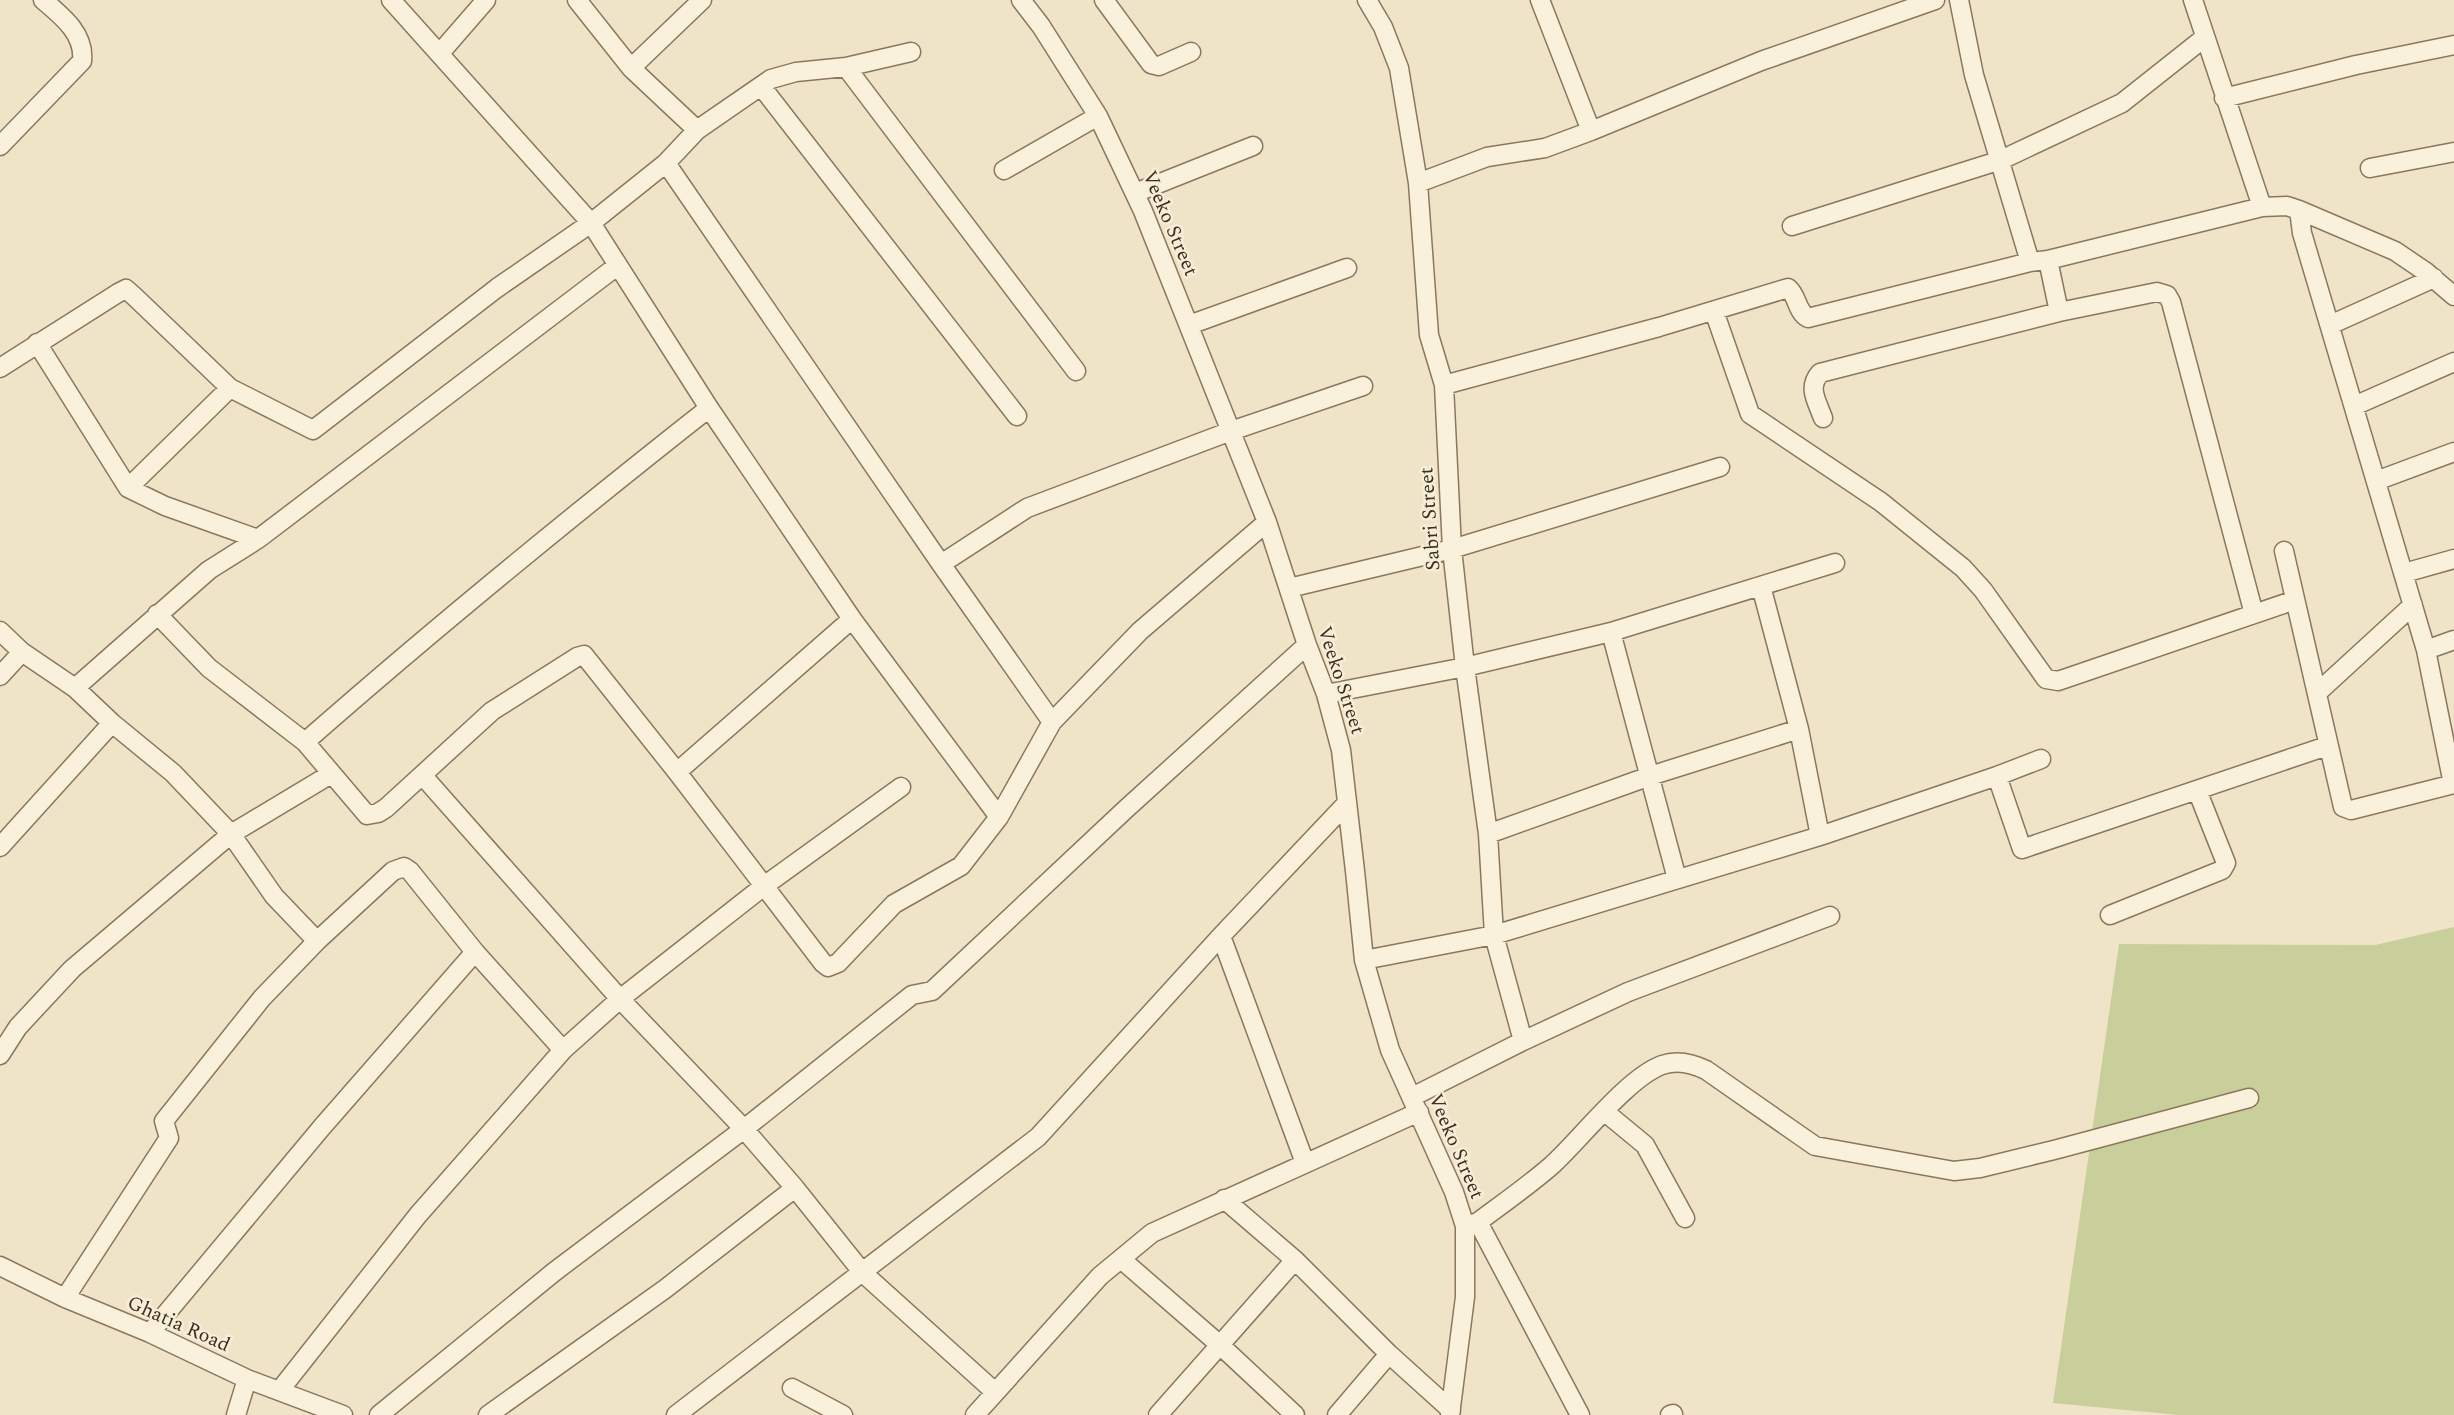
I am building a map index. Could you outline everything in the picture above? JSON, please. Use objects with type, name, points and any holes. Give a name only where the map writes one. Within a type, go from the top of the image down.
[{"type":"street","points":[[0,146],[82,61],[84,49],[69,23],[43,0]]},
{"type":"street","points":[[390,0],[591,223],[709,408],[852,619],[999,817]]},
{"type":"street","points":[[440,53],[486,0]]},
{"type":"street","points":[[577,0],[631,68],[697,130]]},
{"type":"street","points":[[631,68],[702,0]]},
{"type":"street","name":"Veeko Street","points":[[1021,0],[1041,26],[1098,116],[1135,193],[1267,522],[1307,645],[1326,694],[1341,750],[1364,960],[1390,1050],[1454,1192],[1472,1224],[1451,1413]]},
{"type":"street","points":[[1104,0],[1151,64],[1159,66],[1191,52]]},
{"type":"street","name":"Sabri Street","points":[[1367,0],[1383,27],[1399,68],[1418,183],[1429,335],[1444,386],[1452,549],[1465,667],[1488,834],[1494,935],[1523,1041]]},
{"type":"street","points":[[1540,0],[1591,131]]},
{"type":"street","points":[[1418,183],[1487,157],[1545,148],[1761,61],[1935,0]]},
{"type":"street","points":[[1959,0],[1974,75],[2001,160],[2059,312]]},
{"type":"street","points":[[2193,0],[2262,207]]},
{"type":"street","points":[[1791,226],[2001,160],[2122,104],[2204,38]]},
{"type":"street","points":[[2224,98],[2356,65],[2454,45]]},
{"type":"street","points":[[0,368],[126,289],[230,388],[313,430],[497,288],[591,223],[666,163],[697,130],[771,79],[796,72],[846,67],[911,52]]},
{"type":"street","points":[[846,67],[1076,371]]},
{"type":"street","points":[[761,86],[1017,416]]},
{"type":"street","points":[[1004,170],[1098,116]]},
{"type":"street","points":[[1135,193],[1253,146]]},
{"type":"street","points":[[2370,168],[2454,152]]},
{"type":"street","points":[[666,163],[1052,722]]},
{"type":"street","points":[[1444,386],[1714,311],[1788,288],[1800,311],[1808,318],[2262,207],[2288,206],[2395,251],[2434,278],[2454,296]]},
{"type":"street","points":[[2284,551],[2327,746],[2343,807],[2351,810],[2454,784],[2426,650],[2302,232],[2299,210]]},
{"type":"street","points":[[75,687],[208,570],[258,539],[617,267]]},
{"type":"street","points":[[1189,325],[1347,268]]},
{"type":"street","points":[[2330,325],[2434,278]]},
{"type":"street","points":[[1823,418],[1813,389],[1813,381],[1820,373],[2059,312],[2157,292],[2167,294],[2217,467],[2254,614]]},
{"type":"street","points":[[1714,311],[1749,414],[1881,502],[1963,568],[1983,590],[2046,679],[2058,681],[2295,600]]},
{"type":"street","points":[[37,343],[128,488],[165,506],[258,539]]},
{"type":"street","points":[[2354,406],[2454,362]]},
{"type":"street","points":[[941,564],[1027,508],[1231,431],[1363,386]]},
{"type":"street","points":[[128,488],[230,388]]},
{"type":"street","points":[[305,742],[425,636],[709,408]]},
{"type":"street","points":[[2376,481],[2454,452]]},
{"type":"street","points":[[1289,588],[1452,549],[1720,466]]},
{"type":"street","points":[[157,614],[209,668],[305,742],[367,815],[378,813],[423,776],[492,711],[576,657],[584,655],[828,967],[838,963],[894,904],[961,866],[999,817],[1052,722],[1140,632],[1267,522]]},
{"type":"street","points":[[2404,573],[2454,559]]},
{"type":"street","points":[[1326,694],[1465,667],[1611,632],[1834,563]]},
{"type":"street","points":[[1761,586],[1799,729],[1820,836]]},
{"type":"street","points":[[2317,693],[2413,605]]},
{"type":"street","points":[[677,772],[852,619]]},
{"type":"street","points":[[0,631],[22,652],[75,687],[112,723],[173,773],[231,834],[274,896],[317,941]]},
{"type":"street","points":[[1611,632],[1677,879]]},
{"type":"street","points":[[2426,650],[2454,640]]},
{"type":"street","points":[[379,1415],[554,1272],[744,1129],[912,995],[932,992],[1127,808],[1307,645]]},
{"type":"street","points":[[0,676],[22,652]]},
{"type":"street","points":[[0,847],[112,723]]},
{"type":"street","points":[[1488,834],[1650,776],[1799,729]]},
{"type":"street","points":[[1997,776],[2022,849],[2327,746]]},
{"type":"street","points":[[1364,960],[1494,935],[1820,836],[2041,759]]},
{"type":"street","points":[[0,1055],[18,1027],[72,969],[231,834],[331,774]]},
{"type":"street","points":[[423,776],[620,999],[744,1129],[795,1188],[863,1274],[995,1392]]},
{"type":"street","points":[[280,1390],[418,1215],[563,1050],[620,999],[765,886],[901,787]]},
{"type":"street","points":[[2110,915],[2222,870],[2226,863],[2197,790]]},
{"type":"street","points":[[676,1415],[863,1274],[1038,1137],[1347,802]]},
{"type":"street","points":[[65,1298],[169,1138],[164,1121],[262,998],[317,941],[393,871],[404,867],[475,952],[563,1050]]},
{"type":"street","points":[[975,1415],[1100,1276],[1152,1233],[1305,1162],[1415,1105],[1523,1041],[1628,992],[1830,916]]},
{"type":"street","points":[[1221,936],[1305,1162]]},
{"type":"street","points":[[150,1333],[322,1127],[475,952]]},
{"type":"street","points":[[1580,1415],[1472,1224],[1551,1166],[1635,1083],[1661,1065],[1678,1062],[1706,1070],[1815,1146],[1954,1171],[1980,1168],[2054,1150],[2249,1098]]},
{"type":"street","points":[[1605,1112],[1645,1145],[1685,1218]]},
{"type":"street","points":[[488,1415],[665,1289],[795,1188]]},
{"type":"street","points":[[1224,1199],[1295,1260],[1451,1413]]},
{"type":"street","points":[[1121,1259],[1220,1345],[1294,1415]]},
{"type":"street","points":[[1158,1415],[1295,1260]]},
{"type":"street","name":"Ghatia Road","points":[[0,1266],[65,1298],[150,1333],[247,1379],[343,1415]]},
{"type":"street","points":[[1337,1415],[1389,1354]]},
{"type":"street","points":[[236,1415],[247,1379]]},
{"type":"street","points":[[792,1388],[843,1415]]},
{"type":"green space","points":[[2454,927],[2454,1415],[2178,1415],[2053,1403],[2119,944],[2375,945]]}]
